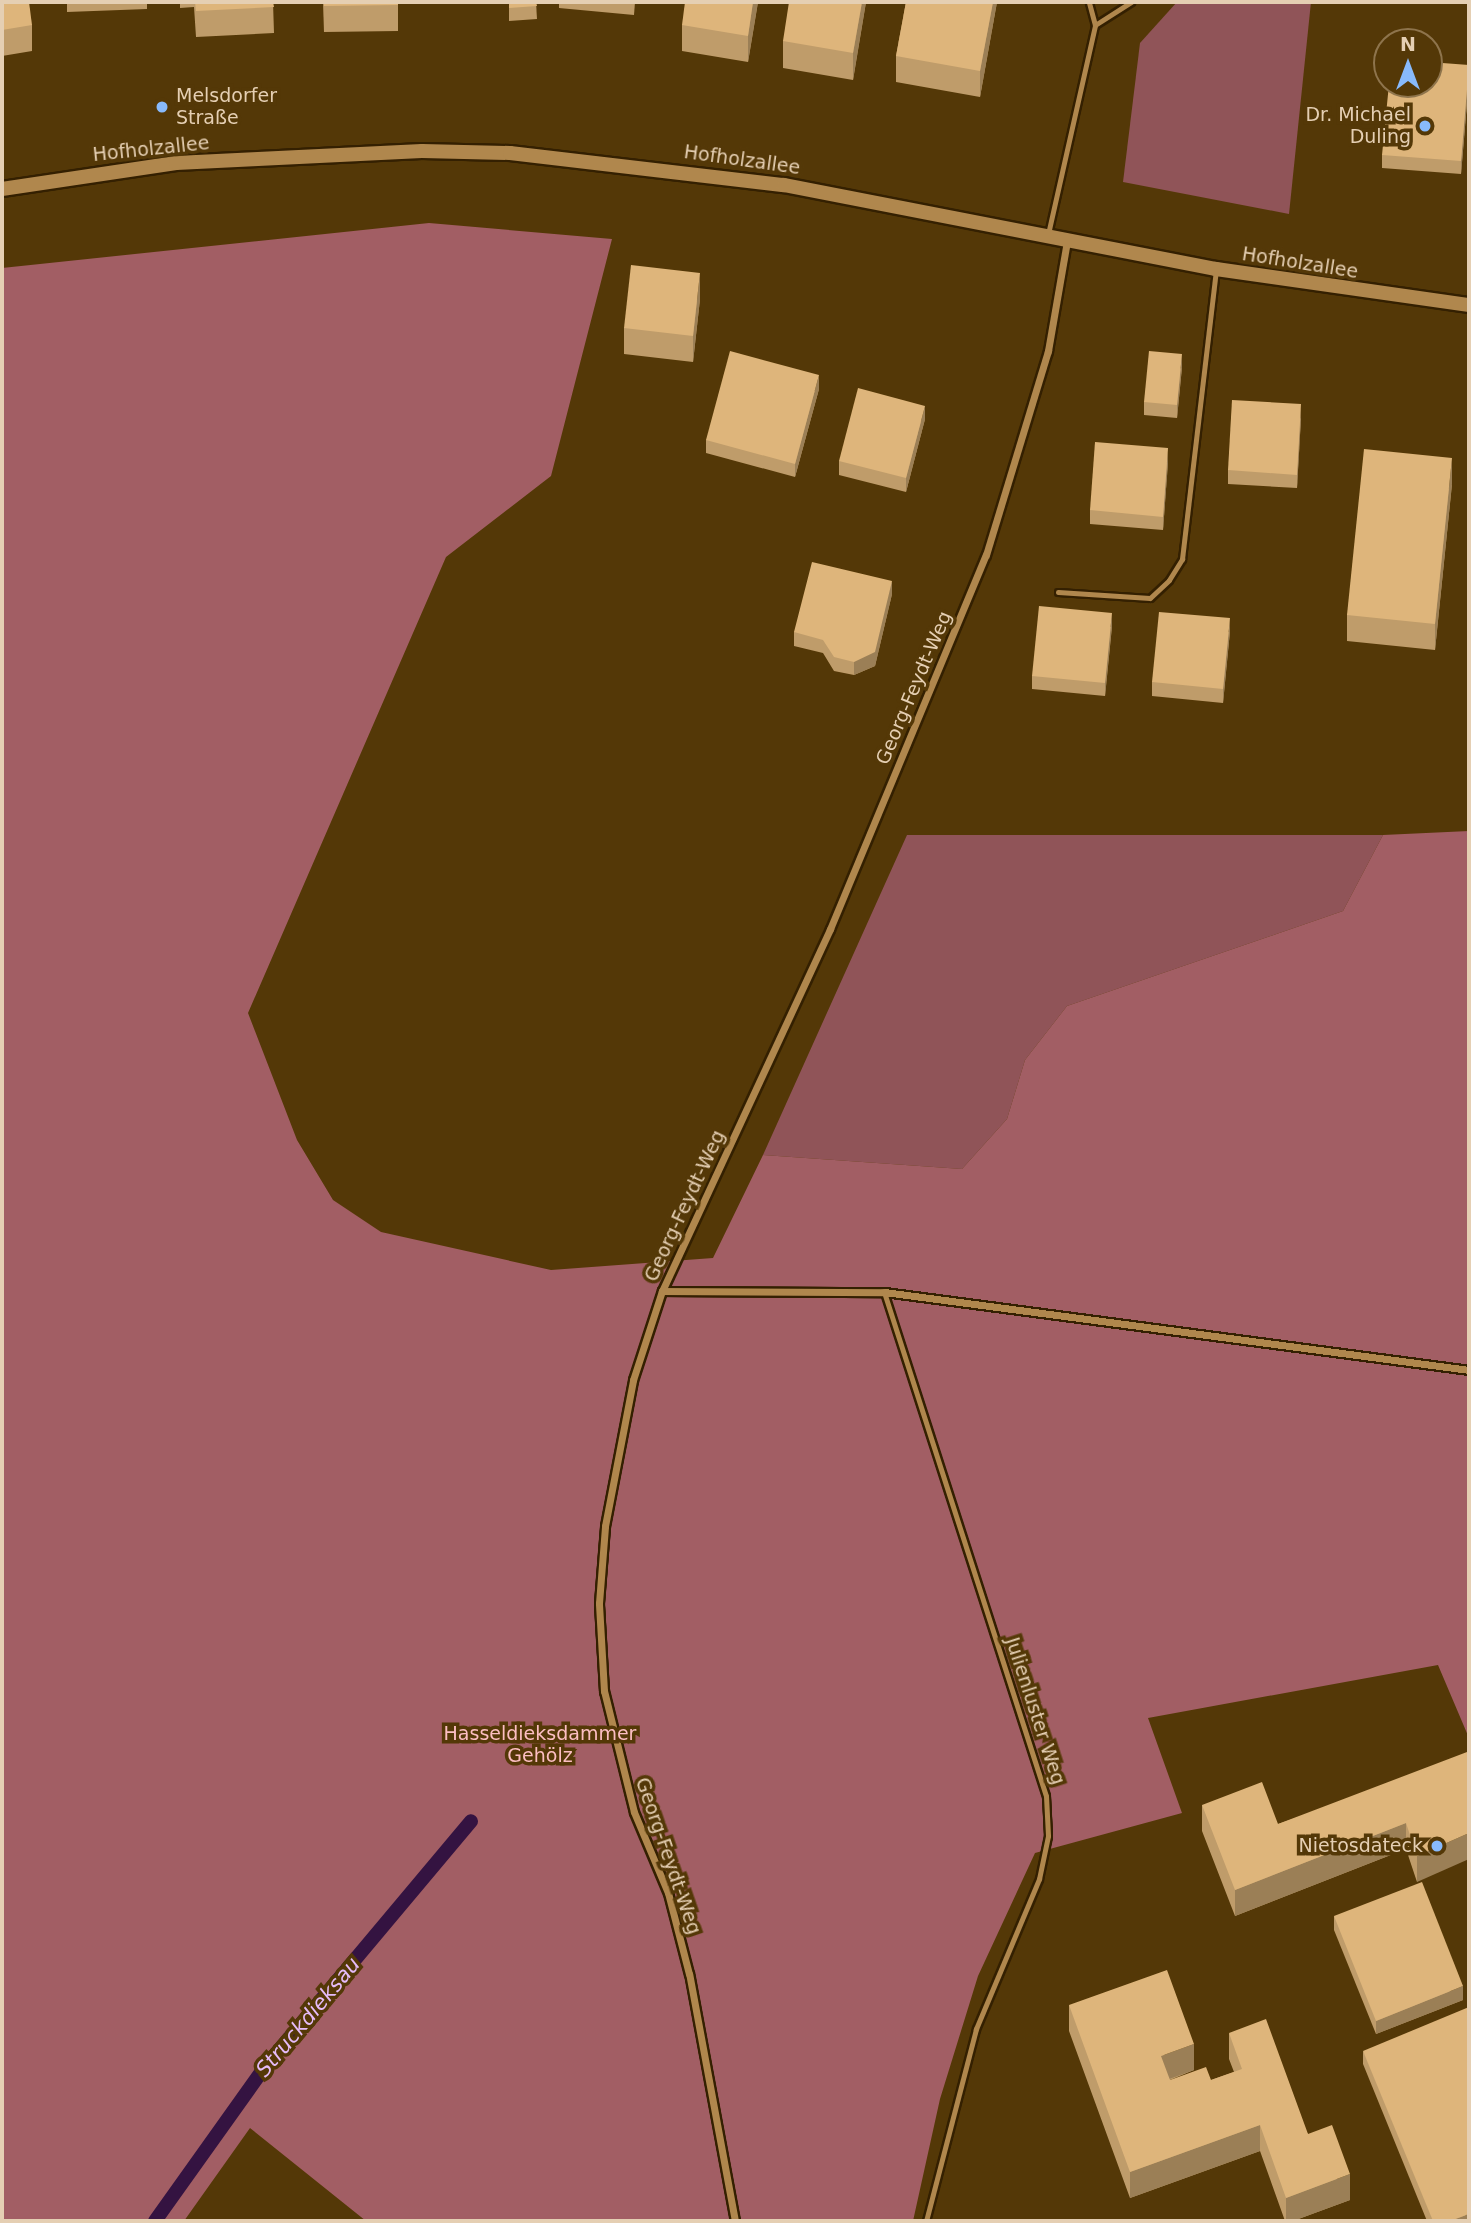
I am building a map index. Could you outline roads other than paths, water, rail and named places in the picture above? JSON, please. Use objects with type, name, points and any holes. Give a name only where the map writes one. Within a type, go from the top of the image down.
[{"type":"street","name":"Hofholzallee","points":[[2,188],[176,163],[422,151],[510,153],[783,185],[1216,269],[1469,305]]},
{"type":"street","name":"Georg-Feydt-Weg","points":[[735,2221],[689,1974],[668,1893],[634,1812],[604,1690],[598,1603],[605,1526],[633,1380],[662,1291],[830,929],[986,555],[1048,351],[1067,241]]},
{"type":"street","points":[[662,1291],[884,1292],[1469,1370]]},
{"type":"lane","points":[[1047,236],[1095,25],[1089,2]]},
{"type":"lane","points":[[1095,25],[1131,2]]},
{"type":"lane","points":[[1058,592],[1150,598],[1169,580],[1182,559],[1216,269]]},
{"type":"lane","name":"Julienluster Weg","points":[[884,1292],[1046,1796],[1048,1836],[1039,1879],[976,2029],[926,2221]]},
{"type":"waterway","name":"Struckdieksau","points":[[155,2221],[264,2068],[471,1821]]},
{"type":"place","name":"Melsdorfer Straße","points":[[162,107]]},
{"type":"place","name":"Dr. Michael Duling","points":[[1425,126]]},
{"type":"place","name":"Nietosdateck","points":[[1437,1846]]},
{"type":"park label","name":"Hasseldieksdammer Gehölz","points":[[540,1745]]}]
